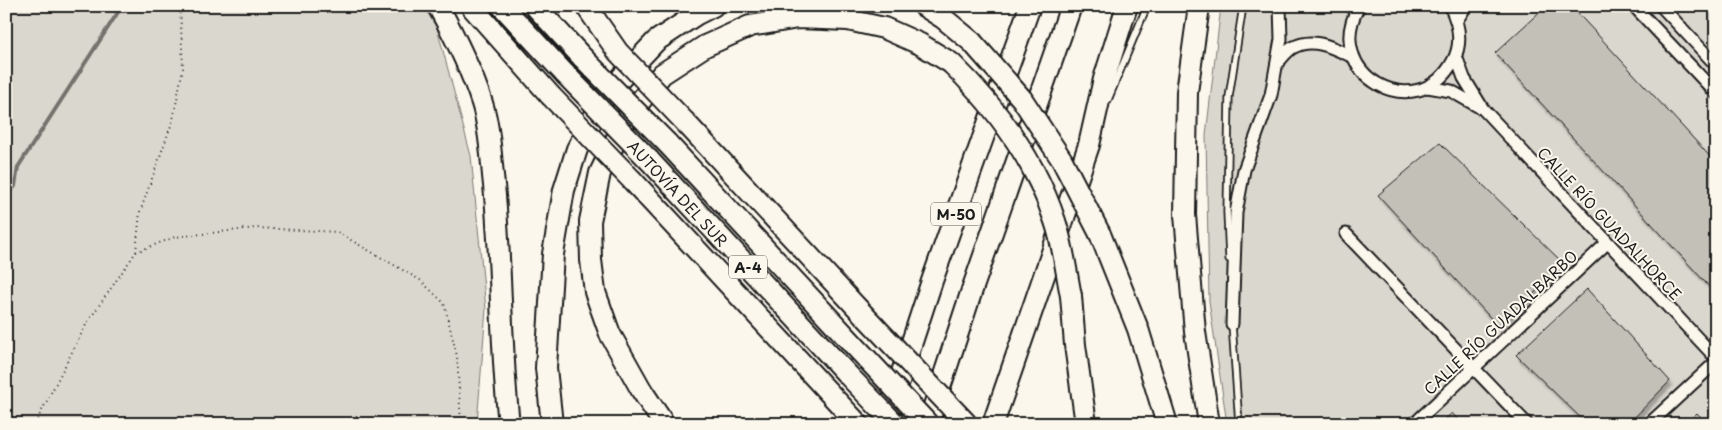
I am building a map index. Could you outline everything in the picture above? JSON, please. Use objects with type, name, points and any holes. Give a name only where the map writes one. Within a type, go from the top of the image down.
[{"type":"highway","points":[[438,6],[457,42],[482,104],[490,148],[497,218],[505,386],[509,424]]},
{"type":"highway","points":[[471,6],[550,95],[632,180],[858,424]]},
{"type":"highway","name":"AUTOVÍA DEL SUR","points":[[502,6],[564,74],[649,160],[895,424]]},
{"type":"highway","name":"AUTOVÍA DEL SUR","points":[[535,6],[583,58],[667,143],[928,424]]},
{"type":"highway","points":[[586,6],[618,52],[967,424]]},
{"type":"highway","points":[[552,424],[546,368],[553,254],[564,190],[577,149],[606,94],[656,41],[697,14],[713,6]]},
{"type":"highway","points":[[924,6],[943,18],[972,42],[1022,99],[1062,160],[1100,234],[1138,329],[1167,424]]},
{"type":"highway","name":"M-50","points":[[885,424],[932,281],[1030,6]]},
{"type":"highway","name":"M-50","points":[[928,424],[972,290],[1071,6]]},
{"type":"highway","points":[[993,424],[1089,145],[1104,79],[1127,6]]},
{"type":"highway","points":[[1199,6],[1187,92],[1185,215],[1195,332],[1209,424]]},
{"type":"highway","points":[[664,424],[642,391],[610,334],[595,292],[591,260],[590,220],[600,173],[626,119],[662,74],[705,46],[750,26],[798,18],[848,20],[884,28],[920,44],[951,63],[1002,118],[1036,172],[1056,222],[1071,296],[1075,345],[1086,424]]},
{"type":"highway","points":[[553,254],[558,366],[565,424]]},
{"type":"street","points":[[1232,324],[1236,213],[1244,170],[1271,95],[1281,39],[1280,6]]},
{"type":"street","points":[[1359,6],[1353,16],[1350,29],[1353,57],[1360,69],[1370,80],[1384,88],[1398,92],[1413,92],[1428,87],[1449,70],[1456,56],[1460,38],[1457,20],[1450,6]]},
{"type":"street","points":[[1457,20],[1466,6]]},
{"type":"street","points":[[1634,6],[1716,93]]},
{"type":"street","points":[[1661,6],[1716,65]]},
{"type":"street","points":[[1278,62],[1292,48],[1310,42],[1329,46],[1353,57]]},
{"type":"street","name":"CALLE RÍO GUADALHORCE","points":[[1456,56],[1464,78],[1483,109],[1716,358]]},
{"type":"street","name":"CALLE RÍO GUADALHORCE","points":[[1428,87],[1452,91],[1483,109]]},
{"type":"street","points":[[1346,234],[1527,424]]},
{"type":"street","name":"CALLE RÍO GUADALBARBO","points":[[1414,424],[1475,369],[1607,243]]},
{"type":"street","points":[[1649,424],[1716,362]]},
{"type":"lane","points":[[1089,145],[1147,6]]},
{"type":"lane","points":[[1239,424],[1227,212],[1229,97],[1243,6]]},
{"type":"path","points":[[35,424],[87,323],[136,252],[140,212],[173,120],[183,68],[180,6]]},
{"type":"path","points":[[136,252],[174,237],[256,228],[337,232],[420,280],[444,303],[457,356],[460,424]]},
{"type":"shaded area","points":[[6,6],[423,6],[437,28],[471,156],[486,309],[477,424],[6,424]]},
{"type":"shaded area","points":[[1221,6],[1716,6],[1716,424],[1227,424],[1209,301],[1206,135]]},
{"type":"building","points":[[1546,6],[1571,6],[1716,163],[1716,294],[1495,53]]},
{"type":"building","points":[[1440,143],[1565,265],[1498,326],[1378,195]]},
{"type":"building","points":[[1587,289],[1670,381],[1628,424],[1587,424],[1516,355]]},
{"type":"building","points":[[1452,413],[1462,424],[1440,424]]},
{"type":"building","points":[[1697,413],[1708,424],[1686,424]]},
{"type":"waterway","points":[[6,198],[15,186],[18,167],[122,6]]}]
